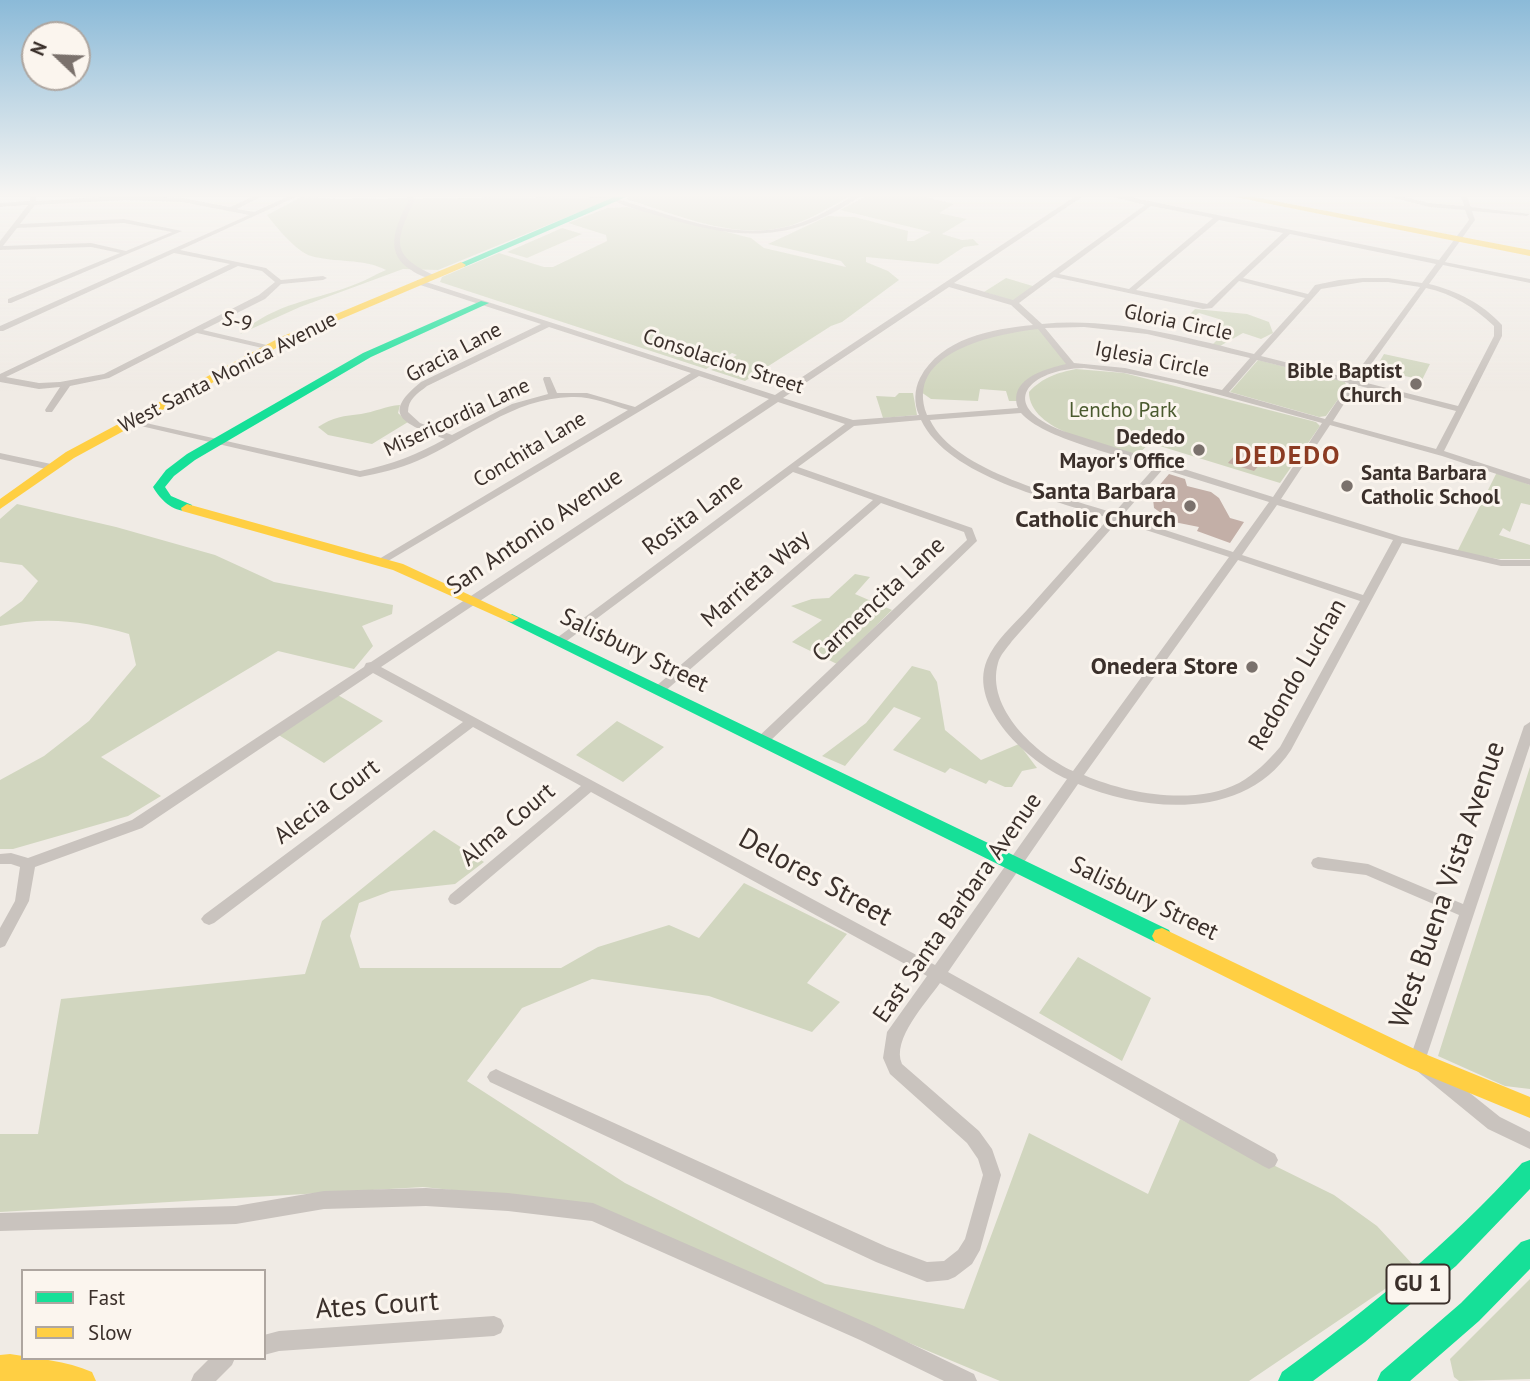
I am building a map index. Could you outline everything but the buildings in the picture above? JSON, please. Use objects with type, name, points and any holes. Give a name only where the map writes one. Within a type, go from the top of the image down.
[{"type":"street","points":[[11,301],[107,261]]},
{"type":"street","points":[[0,329],[151,261]]},
{"type":"street","points":[[224,261],[264,269],[279,282]]},
{"type":"street","name":"Consolacion Street","points":[[405,261],[426,280],[484,303],[852,422],[1023,410]]},
{"type":"street","name":"West Santa Monica Avenue","points":[[0,505],[51,467],[268,348],[470,261]]},
{"type":"street","name":"San Antonio Avenue","points":[[29,864],[137,824],[370,666],[982,261]]},
{"type":"street","points":[[1014,303],[1073,261]]},
{"type":"street","points":[[1130,292],[1166,261]]},
{"type":"street","points":[[1055,275],[1203,307],[1209,306],[1257,261]]},
{"type":"street","points":[[1433,261],[1530,281]]},
{"type":"street","name":"East Santa Barbara Avenue","points":[[496,1077],[883,1255],[927,1272],[948,1270],[965,1257],[973,1243],[992,1175],[986,1155],[974,1138],[896,1069],[890,1047],[893,1037],[1075,778],[1275,501],[1353,382],[1441,263]]},
{"type":"street","points":[[0,378],[236,264]]},
{"type":"street","points":[[0,378],[39,386],[67,384],[106,376],[262,297],[279,282],[323,278]]},
{"type":"street","points":[[1238,279],[1307,296]]},
{"type":"street","points":[[1223,394],[1307,296],[1318,287],[1360,279],[1423,286],[1470,302],[1489,313],[1498,325],[1498,336],[1439,452]]},
{"type":"street","points":[[948,284],[1014,303],[1039,326],[1072,366]]},
{"type":"street","points":[[0,297],[21,304]]},
{"type":"street","name":"Salisbury Street","points":[[484,303],[368,354],[218,441],[165,474],[160,484],[160,492],[166,500],[177,505],[383,561],[560,640],[1417,1061],[1530,1108]]},
{"type":"street","points":[[32,307],[42,310]]},
{"type":"street","name":"Gracia Lane","points":[[453,439],[407,420],[401,413],[401,405],[425,384],[548,324]]},
{"type":"street","name":"Gloria Circle","points":[[922,418],[917,392],[929,367],[956,346],[996,332],[1039,326],[1100,325],[1155,332],[1460,409]]},
{"type":"street","name":"S-9","points":[[198,331],[268,348]]},
{"type":"street","name":"Iglesia Circle","points":[[1023,410],[1021,390],[1031,380],[1072,366],[1124,370],[1439,452],[1530,482]]},
{"type":"street","name":"Conchita Lane","points":[[383,561],[697,373]]},
{"type":"street","points":[[547,379],[554,396]]},
{"type":"street","points":[[50,410],[67,384]]},
{"type":"street","name":"Misericordia Lane","points":[[131,421],[360,474],[389,470],[510,408],[554,396],[601,398],[633,409]]},
{"type":"street","points":[[1023,410],[1047,429],[1399,540],[1501,563],[1530,563]]},
{"type":"street","points":[[922,418],[951,451],[998,478],[1366,599]]},
{"type":"street","name":"Rosita Lane","points":[[560,640],[852,422]]},
{"type":"street","points":[[0,456],[51,467]]},
{"type":"street","name":"Redondo Luchan","points":[[1161,466],[1007,638],[992,662],[990,691],[1004,723],[1032,753],[1075,778],[1125,794],[1177,800],[1226,793],[1263,776],[1285,750],[1399,540]]},
{"type":"street","name":"Carmencita Lane","points":[[762,741],[972,541],[968,530],[791,468]]},
{"type":"street","name":"Marrieta Way","points":[[659,690],[880,499]]},
{"type":"street","name":"Delores Street","points":[[370,666],[939,975],[1269,1160]]},
{"type":"street","name":"Alecia Court","points":[[209,919],[473,721]]},
{"type":"street","name":"West Buena Vista Avenue","points":[[1417,1061],[1530,726]]},
{"type":"street","name":"Alma Court","points":[[455,899],[590,785]]},
{"type":"street","points":[[0,859],[11,858],[29,864],[22,901],[0,942]]},
{"type":"street","points":[[1318,863],[1368,870],[1466,912]]},
{"type":"street","name":"Salisbury Street","points":[[1417,1061],[1494,1123],[1530,1140]]},
{"type":"street","name":"GU 1","points":[[1291,1381],[1362,1330],[1422,1280],[1500,1205],[1530,1171]]},
{"type":"street","points":[[0,1222],[236,1215],[324,1200],[426,1197],[508,1202],[593,1212],[867,1333],[967,1381]]},
{"type":"street","name":"GU 1","points":[[1390,1381],[1470,1312],[1530,1251]]},
{"type":"street","name":"Ates Court","points":[[266,1344],[279,1341],[494,1326]]},
{"type":"street","points":[[201,1381],[223,1360]]},
{"type":"street","points":[[0,1368],[10,1367],[82,1381]]},
{"type":"green space","points":[[353,261],[459,261],[438,270],[403,269],[300,307],[240,334],[267,315],[356,284],[386,270]]},
{"type":"green space","points":[[479,261],[526,261],[553,267],[565,261],[822,261],[846,267],[841,261],[866,261],[888,271],[899,280],[842,322],[831,326],[745,381],[711,370],[737,355],[732,353],[706,369],[440,282],[442,277]]},
{"type":"green space","points":[[912,261],[942,261],[938,264]]},
{"type":"green space","points":[[1006,278],[1036,287],[1014,301],[984,292]]},
{"type":"green space","points":[[1195,309],[1247,314],[1269,322],[1273,333],[1261,339],[1243,333],[1220,346],[1212,345],[1226,331],[1216,328],[1196,329],[1199,325],[1219,324],[1222,320],[1199,313],[1185,319]]},
{"type":"green space","points":[[1039,328],[1070,365],[1028,379],[1018,401],[1009,401],[1006,391],[980,389],[978,401],[931,399],[921,392],[931,367],[953,350],[981,339]]},
{"type":"green space","points":[[1384,354],[1430,364],[1422,380],[1375,369]]},
{"type":"green space","points":[[1258,360],[1345,382],[1347,387],[1326,416],[1319,417],[1230,392]]},
{"type":"green space","name":"Lencho Park","points":[[1076,369],[1124,373],[1316,422],[1320,426],[1280,483],[1150,443],[1137,455],[1071,435],[1055,427],[1032,406],[1029,392],[1034,387],[1051,376]]},
{"type":"green space","points":[[899,393],[913,393],[917,415],[883,418],[876,396],[895,397]]},
{"type":"green space","points":[[400,405],[398,413],[408,422],[372,444],[328,435],[318,427],[339,418]]},
{"type":"green space","points":[[1497,472],[1530,485],[1530,505],[1521,503],[1510,532],[1503,528],[1499,535],[1530,545],[1530,559],[1498,559],[1457,552]]},
{"type":"green space","points":[[17,504],[116,527],[215,555],[274,582],[393,605],[392,614],[362,626],[373,646],[354,669],[278,651],[101,757],[161,796],[128,816],[13,849],[0,849],[0,780],[44,756],[89,721],[136,665],[129,634],[65,621],[34,621],[0,626],[0,617],[22,601],[38,581],[22,565],[0,562],[0,519]]},
{"type":"green space","points":[[855,574],[870,577],[855,594],[892,610],[837,664],[792,642],[822,620],[791,606],[812,599],[829,598]]},
{"type":"green space","points":[[912,666],[930,671],[937,682],[945,730],[981,760],[1019,744],[1037,768],[1022,771],[1012,787],[989,780],[986,784],[950,768],[945,773],[893,750],[921,718],[894,707],[845,766],[822,756],[866,723]]},
{"type":"green space","points":[[336,694],[383,721],[324,763],[277,734]]},
{"type":"green space","points":[[617,721],[664,747],[623,782],[576,755]]},
{"type":"green space","points":[[1530,767],[1530,1089],[1505,1086],[1438,1056]]},
{"type":"green space","points":[[434,830],[484,862],[455,884],[391,891],[359,903],[350,936],[360,968],[561,968],[598,947],[669,925],[699,938],[744,883],[847,934],[807,983],[840,1002],[812,1032],[709,996],[592,979],[522,1008],[467,1081],[625,1183],[825,1284],[964,1309],[1029,1133],[1148,1194],[1180,1119],[1334,1195],[1377,1226],[1416,1268],[1249,1381],[1000,1381],[773,1286],[595,1205],[423,1187],[0,1212],[0,1134],[38,1134],[61,999],[305,974],[322,921]]},
{"type":"green space","points":[[1078,957],[1151,998],[1122,1061],[1039,1013]]},
{"type":"green space","points":[[1530,1279],[1530,1379],[1459,1381],[1454,1377],[1450,1359]]},
{"type":"traffic: fast","points":[[461,265],[469,261]]},
{"type":"traffic: fast","points":[[187,508],[166,499],[159,487],[170,473],[191,457],[367,355],[484,303]]},
{"type":"traffic: fast","points":[[512,618],[1162,936]]},
{"type":"traffic: fast","points":[[1291,1381],[1355,1333],[1447,1257],[1476,1230],[1530,1171]]},
{"type":"traffic: fast","points":[[1390,1381],[1470,1312],[1530,1251]]},
{"type":"traffic: slow","points":[[0,505],[70,455],[285,339],[461,265]]},
{"type":"traffic: slow","points":[[187,508],[398,567],[512,618]]},
{"type":"traffic: slow","points":[[1162,936],[1417,1061],[1530,1108]]},
{"type":"traffic: slow","points":[[0,1368],[10,1367],[83,1381]]},
{"type":"place","name":"Bible Baptist Church","points":[[1416,384]]},
{"type":"place","name":"Dededo Mayor's Office","points":[[1199,450]]},
{"type":"place","name":"Santa Barbara Catholic School","points":[[1347,486]]},
{"type":"place","name":"Santa Barbara Catholic Church","points":[[1190,506]]},
{"type":"place","name":"Onedera Store","points":[[1252,667]]},
{"type":"district","name":"DEDEDO","points":[[1288,457]]}]
